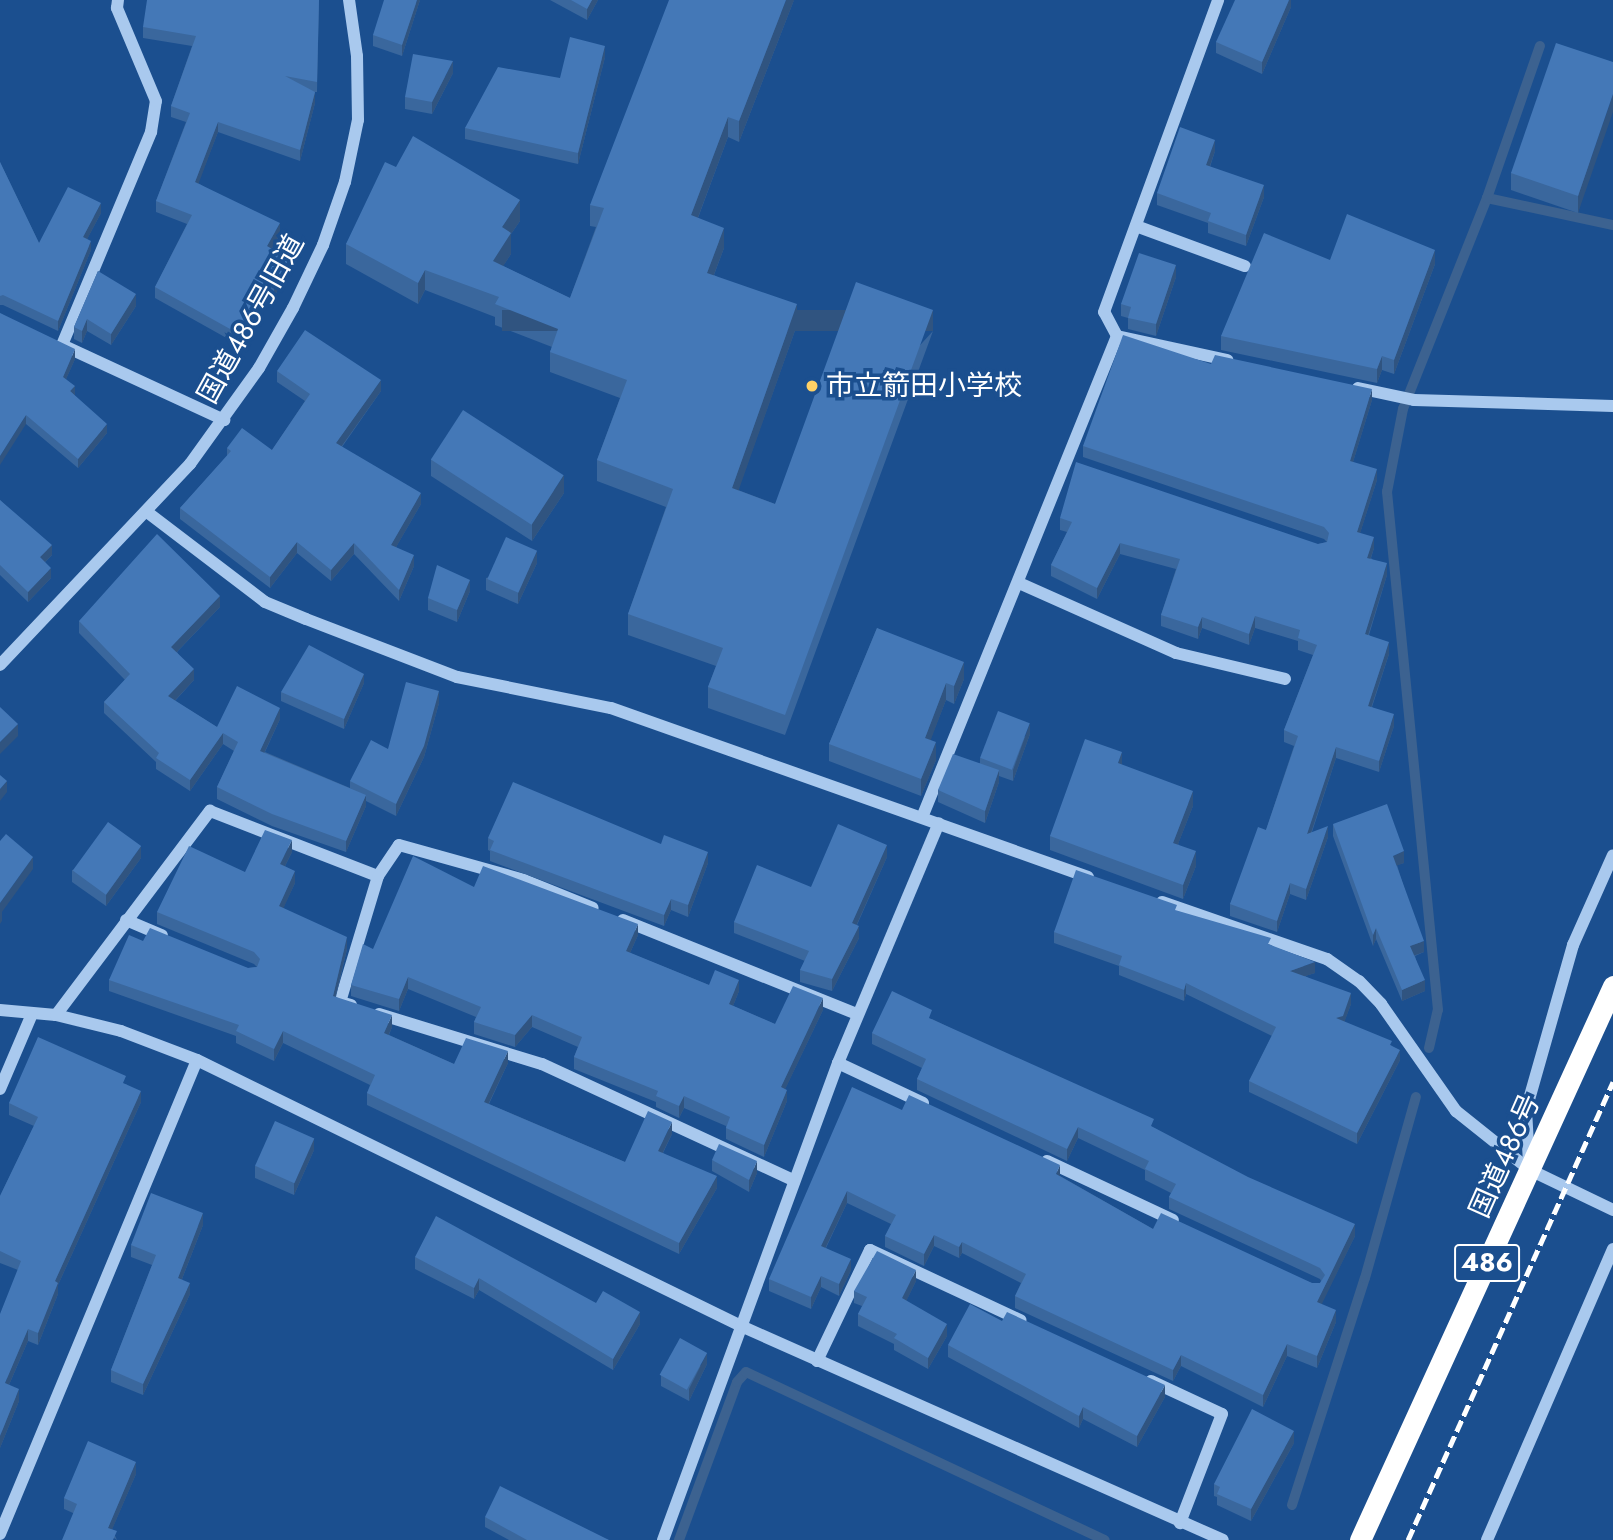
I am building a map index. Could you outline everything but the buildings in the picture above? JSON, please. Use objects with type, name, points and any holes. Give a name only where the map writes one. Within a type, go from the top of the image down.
[{"type":"highway","name":"国道486号","points":[[1360,1540],[1613,986]]},
{"type":"street","points":[[62,345],[151,132],[156,101],[117,8],[118,0]]},
{"type":"street","name":"国道486号旧道","points":[[0,665],[147,512],[224,419],[293,308],[323,245],[345,182],[358,120],[357,56],[349,0]]},
{"type":"street","points":[[923,815],[1019,583],[1073,463],[1116,336],[1104,312],[1217,0]]},
{"type":"street","points":[[1136,226],[1245,266]]},
{"type":"street","points":[[1116,336],[1237,362]]},
{"type":"street","points":[[50,339],[224,419]]},
{"type":"street","points":[[1344,385],[1414,400],[1613,406]]},
{"type":"street","points":[[147,512],[265,602],[306,620],[457,677],[611,708],[923,815],[1108,884]]},
{"type":"street","points":[[1019,583],[1176,653],[1285,679]]},
{"type":"street","points":[[56,1015],[210,811],[379,876]]},
{"type":"street","points":[[663,1540],[838,1063],[939,823]]},
{"type":"street","points":[[601,911],[524,880],[398,845],[379,876],[340,1002],[542,1065],[793,1180]]},
{"type":"street","points":[[1530,1170],[1526,1110],[1573,944],[1613,855]]},
{"type":"street","points":[[1147,897],[1327,959],[1359,981],[1381,1004],[1456,1111],[1530,1170],[1613,1210]]},
{"type":"street","points":[[614,916],[857,1014]]},
{"type":"street","points":[[127,920],[176,941]]},
{"type":"street","points":[[0,1010],[56,1015],[121,1031],[197,1059],[741,1326],[1223,1540]]},
{"type":"street","points":[[0,1090],[32,1014]]},
{"type":"street","points":[[2,1526],[197,1059]]},
{"type":"street","points":[[838,1063],[939,1110]]},
{"type":"street","points":[[1039,1157],[1190,1228]]},
{"type":"street","points":[[1487,1540],[1613,1249]]},
{"type":"street","points":[[817,1361],[870,1250],[1033,1326]]},
{"type":"street","points":[[1134,1373],[1222,1414],[1180,1523]]},
{"type":"waterway","points":[[1429,1048],[1438,1010],[1387,492],[1403,409],[1487,198],[1540,46]]},
{"type":"waterway","points":[[1487,198],[1613,225]]},
{"type":"waterway","points":[[1292,1505],[1365,1278],[1416,1097]]},
{"type":"waterway","points":[[679,1540],[737,1382],[746,1372],[1105,1540]]},
{"type":"railway","points":[[1408,1540],[1613,1082]]},
{"type":"place","name":"市立箭田小学校","points":[[812,386]]}]
